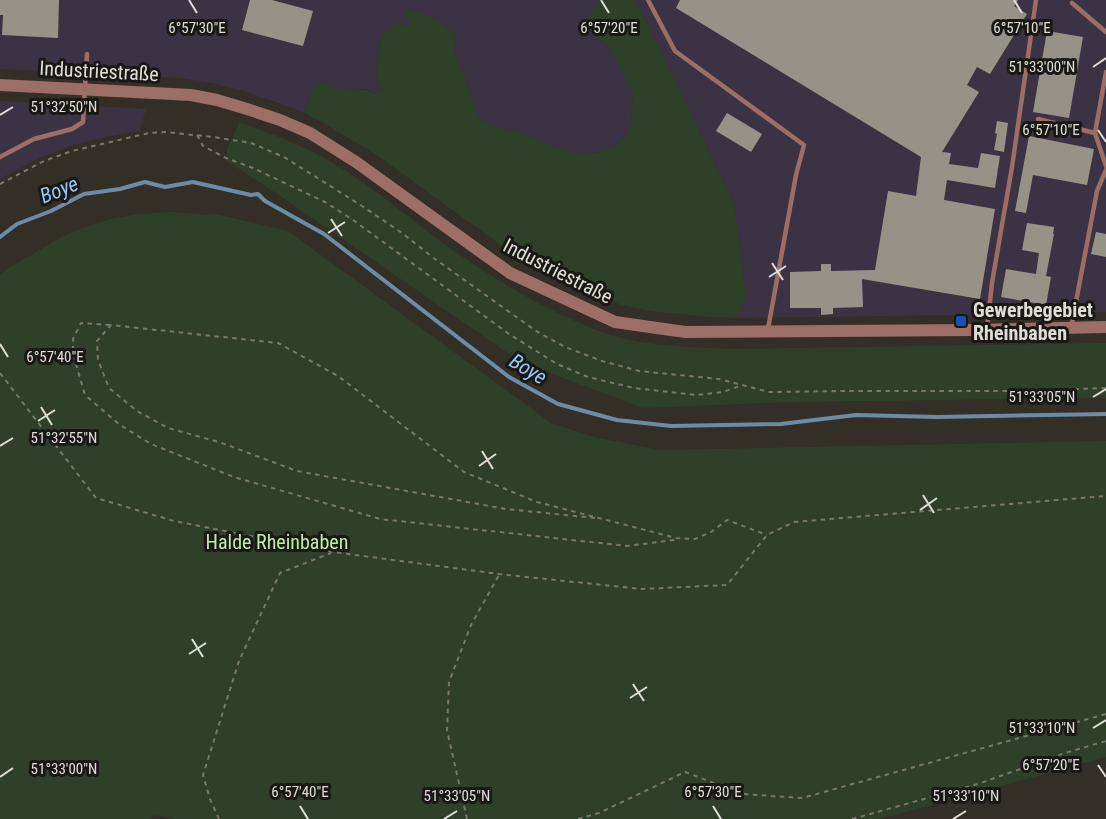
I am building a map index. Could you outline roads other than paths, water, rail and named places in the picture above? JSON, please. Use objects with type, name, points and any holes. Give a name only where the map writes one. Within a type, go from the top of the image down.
[{"type":"street","name":"Industriestraße","points":[[0,85],[191,95],[218,100],[280,120],[310,133],[356,162],[510,273],[615,322],[685,332],[1106,327]]},
{"type":"lane","points":[[648,0],[675,51],[804,145],[796,175],[767,332]]},
{"type":"lane","points":[[987,329],[1036,0]]},
{"type":"lane","points":[[1072,3],[1106,32]]},
{"type":"lane","points":[[0,157],[34,139],[72,129],[83,122],[87,54]]},
{"type":"lane","points":[[1071,328],[1097,191],[1106,168],[1095,132],[1106,72]]},
{"type":"lane","points":[[1038,119],[1095,132]]},
{"type":"waterway","name":"Boye","points":[[0,237],[17,224],[51,211],[84,194],[120,189],[145,182],[165,187],[193,182],[251,195],[258,194],[265,201],[324,234],[509,377],[558,404],[617,420],[671,426],[781,424],[856,415],[937,417],[1106,414]]},
{"type":"place","name":"Gewerbegebiet Rheinbaben","points":[[961,321]]},
{"type":"park label","name":"Halde Rheinbaben","points":[[277,542]]}]
